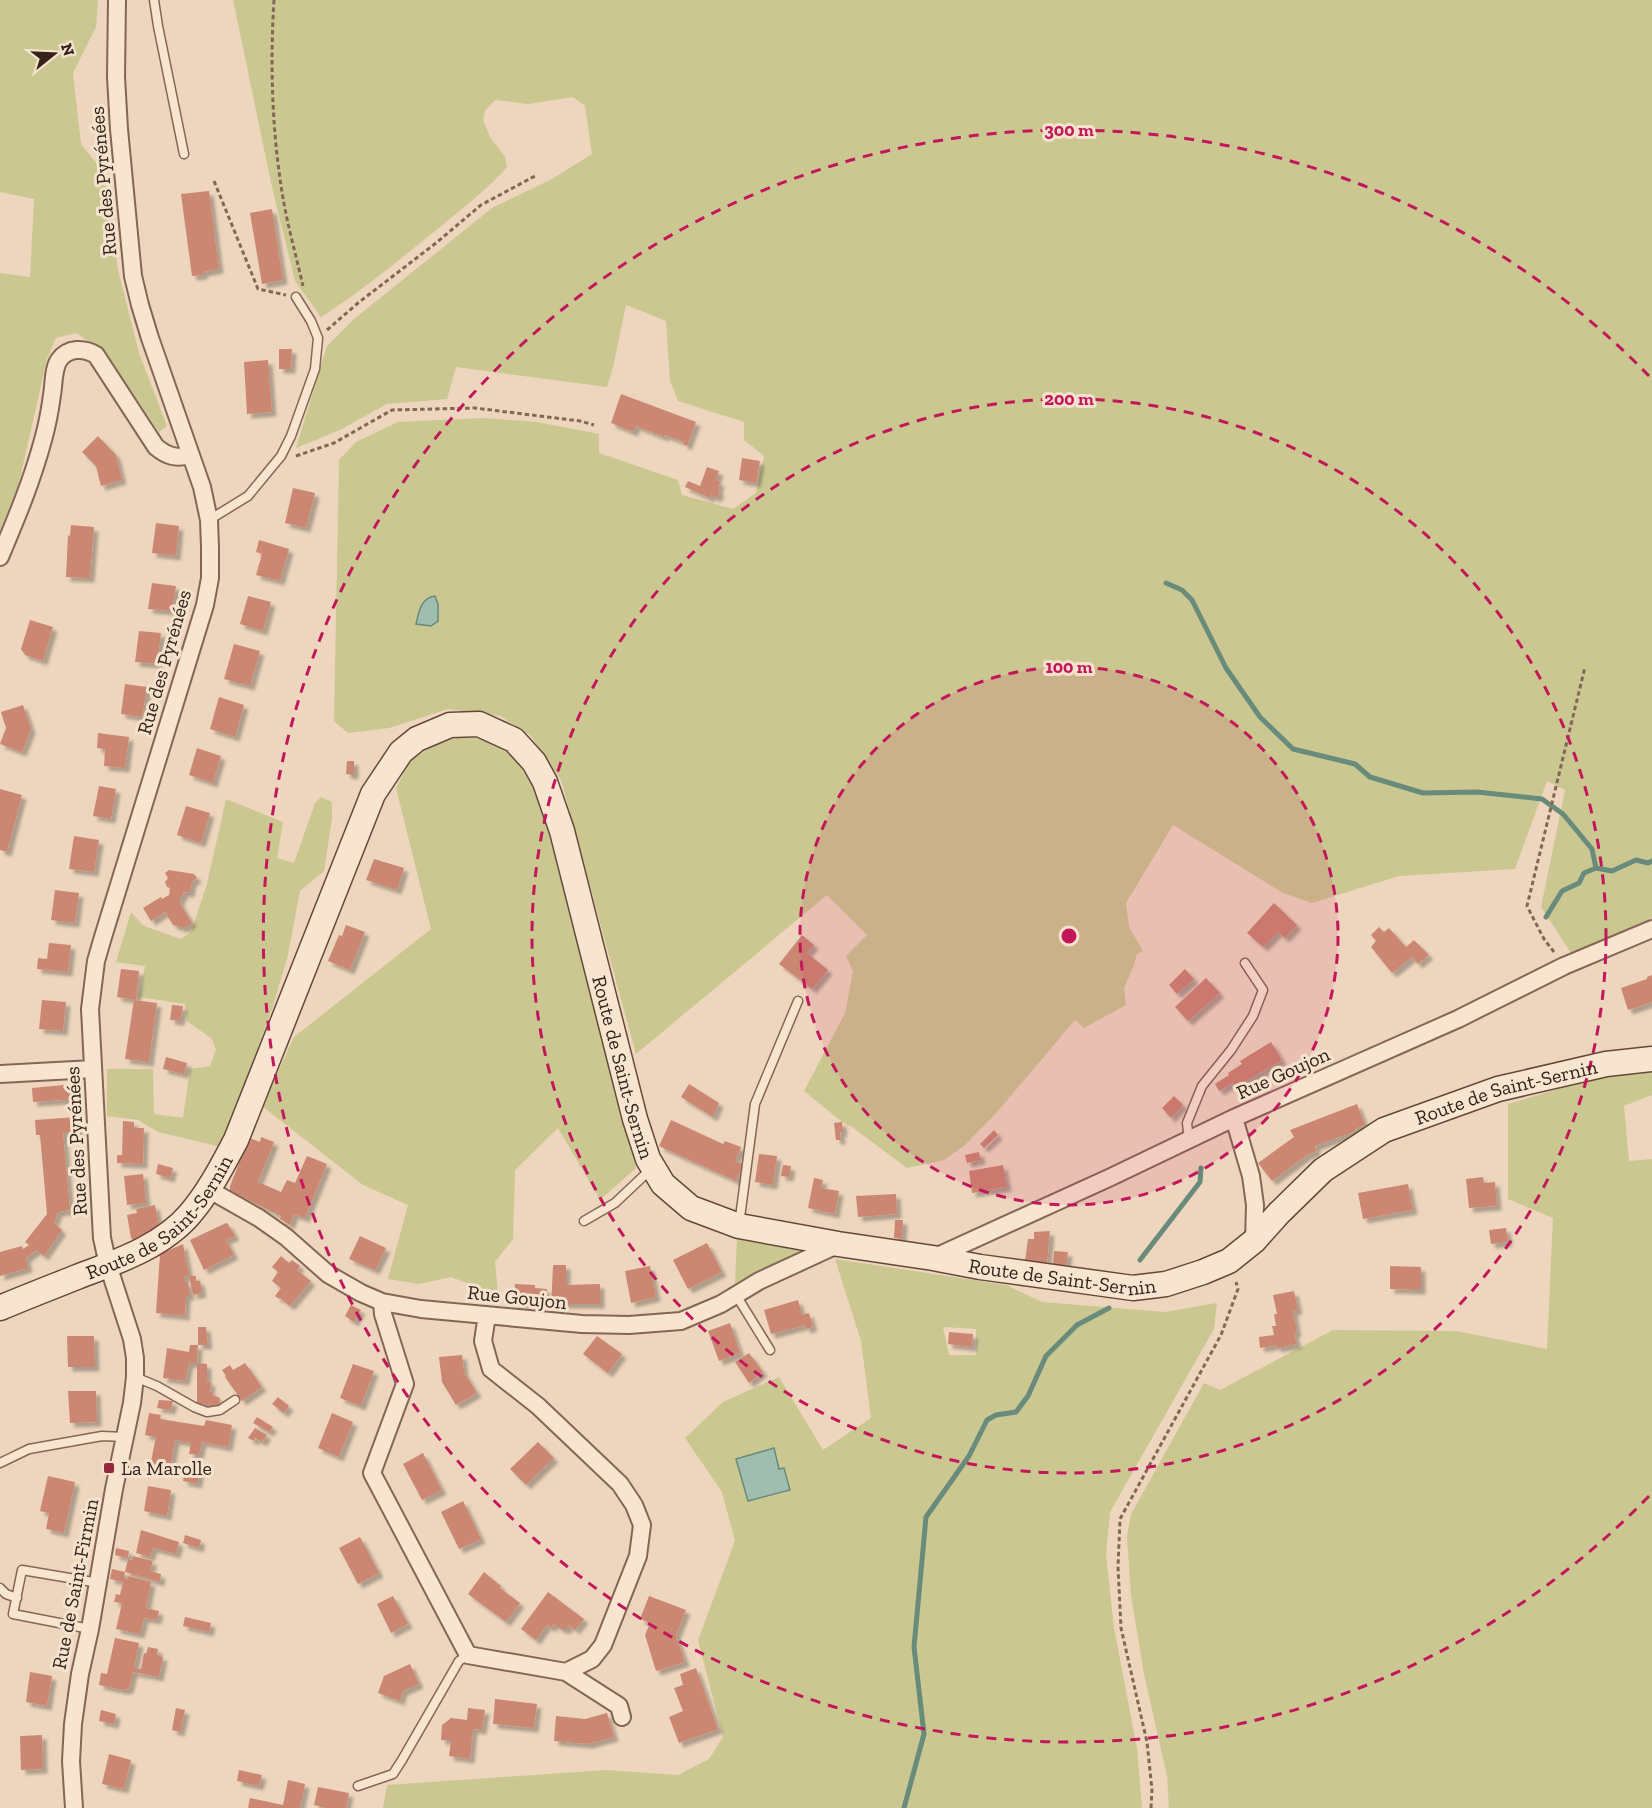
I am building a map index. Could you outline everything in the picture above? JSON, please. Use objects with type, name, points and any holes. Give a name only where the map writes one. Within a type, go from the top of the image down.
[{"type":"street","name":"Rue des Pyrénées","points":[[108,1265],[102,1238],[90,1010],[96,961],[205,605],[210,578],[208,520],[202,487],[150,338],[133,276],[117,108],[117,0]]},
{"type":"street","points":[[0,557],[27,493],[43,439],[55,373],[59,360],[65,354],[81,349],[96,355],[156,447],[174,457],[190,455]]},
{"type":"street","name":"Route de Saint-Sernin","points":[[0,1308],[142,1250],[188,1216],[208,1189],[236,1140],[373,794],[400,752],[417,739],[450,725],[480,724],[514,740],[534,762],[545,782],[562,831],[635,1119],[648,1159],[663,1184],[691,1208],[739,1226],[991,1269],[1133,1288],[1166,1284],[1229,1261],[1254,1241],[1323,1170],[1384,1130],[1498,1089],[1606,1064],[1652,1059]]},
{"type":"street","name":"Rue Goujon","points":[[933,1258],[1234,1118],[1458,1018],[1564,966],[1652,929]]},
{"type":"street","points":[[0,1074],[93,1069]]},
{"type":"street","points":[[1234,1118],[1251,1176],[1255,1205],[1254,1241]]},
{"type":"street","name":"Rue Goujon","points":[[208,1189],[259,1218],[286,1237],[328,1274],[382,1302],[421,1309],[582,1324],[629,1325],[681,1322],[721,1304],[759,1281],[838,1244]]},
{"type":"street","name":"Rue de Saint-Firmin","points":[[74,1808],[71,1761],[73,1724],[80,1674],[99,1583],[135,1377],[132,1339],[108,1265]]},
{"type":"street","points":[[382,1302],[383,1314],[405,1384],[372,1473],[468,1655],[566,1672],[619,1706],[622,1717]]},
{"type":"street","points":[[487,1315],[483,1341],[492,1369],[538,1406],[620,1484],[634,1505],[642,1525],[638,1556],[603,1645],[592,1659],[566,1672]]},
{"type":"lane","points":[[154,0],[184,154]]},
{"type":"lane","points":[[208,520],[248,496],[276,462],[291,436],[315,369],[318,338],[311,321],[296,297]]},
{"type":"lane","points":[[1189,1140],[1187,1123],[1202,1086],[1232,1050],[1253,1016],[1263,990],[1245,963]]},
{"type":"lane","points":[[739,1226],[755,1104],[798,1001]]},
{"type":"lane","points":[[584,1221],[615,1203],[653,1167]]},
{"type":"lane","points":[[736,1295],[770,1350]]},
{"type":"lane","points":[[135,1377],[207,1412],[220,1410],[235,1400]]},
{"type":"lane","points":[[0,1463],[29,1449],[102,1436],[125,1437]]},
{"type":"lane","points":[[90,1629],[13,1614],[22,1570],[99,1583]]},
{"type":"lane","points":[[0,1588],[6,1594],[17,1598]]},
{"type":"lane","points":[[358,1786],[393,1774],[459,1661],[468,1655]]},
{"type":"path","points":[[213,181],[258,289],[296,297],[304,288],[282,193],[275,134],[271,43],[274,0]]},
{"type":"path","points":[[318,338],[358,303],[481,206],[535,176]]},
{"type":"path","points":[[276,462],[334,443],[392,410],[475,408],[580,421],[594,425]]},
{"type":"path","points":[[1564,966],[1544,939],[1527,906],[1585,667]]},
{"type":"path","points":[[1151,1808],[1152,1790],[1147,1742],[1121,1628],[1118,1567],[1120,1519],[1221,1335],[1238,1289],[1229,1261]]},
{"type":"shaded area","points":[[0,0],[98,0],[96,27],[73,73],[81,144],[104,173],[118,270],[139,353],[167,426],[159,432],[107,354],[76,333],[56,338],[47,359],[18,487],[0,530],[0,273],[30,277],[34,199],[0,192]]},
{"type":"shaded area","points":[[233,0],[1652,0],[1652,918],[1571,953],[1541,907],[1565,790],[1547,781],[1515,869],[1399,876],[1312,903],[1283,893],[1173,825],[1126,903],[1129,927],[1143,951],[1137,954],[1124,988],[1126,1005],[1084,1028],[1075,1020],[998,1111],[965,1145],[944,1160],[907,1168],[842,1122],[804,1091],[845,1013],[853,971],[846,956],[867,935],[827,895],[636,1054],[561,780],[530,735],[500,716],[448,709],[389,728],[348,733],[334,721],[339,460],[356,442],[398,422],[483,418],[537,422],[599,434],[599,453],[678,480],[682,495],[733,509],[756,493],[764,456],[744,440],[744,422],[678,401],[670,381],[666,321],[626,305],[607,387],[456,367],[447,399],[387,404],[340,430],[296,448],[327,346],[354,319],[492,208],[552,179],[592,154],[585,106],[573,97],[528,104],[495,100],[485,111],[483,120],[490,137],[505,157],[507,167],[482,192],[407,253],[321,317],[295,281],[272,187]]},
{"type":"shaded area","points":[[435,596],[438,604],[438,621],[431,626],[416,624],[424,602]]},
{"type":"shaded area","points":[[465,736],[496,743],[515,757],[540,800],[636,1168],[600,1200],[558,1128],[515,1170],[513,1239],[495,1262],[499,1305],[475,1286],[451,1277],[419,1284],[388,1279],[408,1205],[363,1185],[262,1106],[294,1037],[431,929],[396,788],[410,761],[436,744]]},
{"type":"shaded area","points":[[321,797],[332,802],[332,818],[324,871],[300,891],[287,959],[272,1009],[221,1147],[158,1132],[138,1120],[107,1116],[107,1069],[153,1069],[154,1114],[183,1118],[190,1069],[210,1066],[216,1050],[212,1039],[187,1021],[185,1004],[139,997],[145,966],[116,962],[131,912],[144,926],[181,939],[191,932],[207,884],[226,799],[283,822],[277,858],[294,863],[315,803]]},
{"type":"shaded area","points":[[1652,1071],[1652,1095],[1624,1106],[1629,1161],[1652,1159],[1652,1808],[1169,1808],[1167,1776],[1144,1674],[1131,1595],[1127,1537],[1131,1514],[1204,1383],[1220,1390],[1333,1330],[1456,1331],[1547,1349],[1553,1218],[1508,1199],[1508,1104],[1606,1075]]},
{"type":"shaded area","points":[[737,1239],[800,1248],[797,1253],[735,1283]]},
{"type":"shaded area","points":[[835,1259],[1006,1285],[1042,1302],[1165,1312],[1217,1303],[1214,1329],[1110,1512],[1106,1555],[1114,1628],[1137,1748],[1142,1808],[383,1808],[387,1785],[607,1770],[678,1775],[709,1759],[723,1737],[698,1640],[735,1541],[722,1492],[685,1438],[723,1402],[779,1377],[823,1450],[871,1418],[861,1341]],"holes":[[[943,1327],[976,1329],[976,1355],[949,1355]]]},
{"type":"shaded area","points":[[774,1448],[779,1469],[784,1468],[790,1490],[748,1501],[736,1459]]},
{"type":"building","points":[[209,191],[219,269],[192,276],[181,194]]},
{"type":"building","points":[[272,209],[283,280],[262,284],[250,213]]},
{"type":"building","points":[[279,349],[292,349],[291,369],[279,369]]},
{"type":"building","points":[[268,360],[272,412],[247,414],[244,362]]},
{"type":"building","points":[[621,394],[696,422],[687,446],[683,444],[684,442],[636,426],[633,432],[611,423]]},
{"type":"building","points":[[98,436],[116,455],[122,480],[101,486],[96,466],[82,452]]},
{"type":"building","points":[[742,458],[760,461],[756,483],[739,480]]},
{"type":"building","points":[[707,467],[719,471],[716,480],[720,482],[718,491],[720,492],[717,498],[711,495],[710,498],[685,487],[688,481],[700,486]]},
{"type":"building","points":[[293,488],[315,493],[306,528],[285,523]]},
{"type":"building","points":[[156,523],[179,526],[176,556],[152,553]]},
{"type":"building","points":[[71,525],[94,527],[90,578],[66,577],[68,535],[70,536]]},
{"type":"building","points":[[259,540],[289,549],[280,581],[256,575],[262,554],[256,552]]},
{"type":"building","points":[[152,583],[176,586],[172,611],[148,609]]},
{"type":"building","points":[[248,596],[271,602],[263,631],[240,624]]},
{"type":"building","points":[[30,620],[53,627],[43,661],[25,655],[21,649]]},
{"type":"building","points":[[139,631],[161,633],[157,664],[135,662]]},
{"type":"building","points":[[234,644],[260,651],[250,686],[224,679]]},
{"type":"building","points":[[125,684],[147,687],[142,717],[121,714]]},
{"type":"building","points":[[219,697],[244,705],[235,737],[210,729]]},
{"type":"building","points":[[23,705],[31,729],[22,752],[0,744],[6,728],[1,712]]},
{"type":"building","points":[[98,733],[129,737],[125,768],[104,766],[105,749],[97,748]]},
{"type":"building","points":[[197,748],[221,756],[213,783],[189,775]]},
{"type":"building","points":[[347,761],[354,761],[354,775],[346,774]]},
{"type":"building","points":[[99,786],[116,789],[111,819],[93,816]]},
{"type":"building","points":[[0,789],[22,795],[7,852],[0,850]]},
{"type":"building","points":[[186,806],[210,813],[201,843],[177,835]]},
{"type":"building","points":[[74,836],[99,840],[94,872],[69,869]]},
{"type":"building","points":[[374,859],[404,868],[397,890],[366,880]]},
{"type":"building","points":[[169,870],[194,874],[197,878],[192,882],[190,893],[184,892],[181,896],[180,903],[192,923],[184,928],[173,925],[165,912],[151,921],[143,908],[169,895],[170,888],[165,882],[168,878],[165,873]]},
{"type":"building","points":[[55,890],[79,893],[75,923],[51,920]]},
{"type":"building","points":[[1274,903],[1297,925],[1285,938],[1278,932],[1263,947],[1247,933]]},
{"type":"building","points":[[346,925],[365,932],[350,970],[328,961]]},
{"type":"building","points":[[1379,927],[1384,932],[1389,928],[1406,947],[1414,940],[1429,955],[1418,964],[1412,957],[1392,973],[1371,947],[1376,941],[1371,935]]},
{"type":"building","points":[[802,935],[814,945],[807,953],[828,970],[812,989],[779,964]]},
{"type":"building","points":[[49,943],[71,945],[68,972],[37,969],[38,958],[47,959]]},
{"type":"building","points":[[121,969],[139,971],[136,1000],[117,997]]},
{"type":"building","points":[[1185,969],[1194,979],[1177,994],[1169,985]]},
{"type":"building","points":[[1652,975],[1652,1002],[1628,1010],[1621,988]]},
{"type":"building","points":[[1206,978],[1220,993],[1188,1021],[1175,1007]]},
{"type":"building","points":[[42,1000],[66,1002],[63,1031],[39,1029]]},
{"type":"building","points":[[134,1000],[157,1003],[149,1062],[125,1059]]},
{"type":"building","points":[[172,1005],[183,1006],[180,1021],[170,1020]]},
{"type":"building","points":[[1271,1042],[1282,1060],[1236,1087],[1233,1083],[1219,1091],[1215,1084],[1242,1064],[1240,1061]]},
{"type":"building","points":[[166,1057],[187,1063],[184,1074],[163,1069]]},
{"type":"building","points":[[74,1084],[76,1099],[33,1102],[32,1088]]},
{"type":"building","points":[[689,1084],[719,1103],[713,1117],[681,1097]]},
{"type":"building","points":[[1174,1096],[1183,1105],[1171,1118],[1162,1108]]},
{"type":"building","points":[[1357,1104],[1365,1125],[1355,1129],[1356,1131],[1315,1146],[1316,1151],[1272,1181],[1258,1163],[1294,1137],[1290,1130]]},
{"type":"building","points":[[77,1117],[78,1132],[63,1133],[70,1210],[58,1212],[54,1223],[62,1230],[44,1256],[36,1250],[26,1258],[28,1268],[0,1276],[0,1252],[22,1246],[23,1249],[29,1245],[25,1242],[47,1214],[40,1135],[36,1135],[35,1120]]},
{"type":"building","points":[[671,1120],[723,1144],[725,1141],[741,1147],[735,1161],[743,1164],[736,1181],[659,1146]]},
{"type":"building","points":[[123,1121],[134,1122],[134,1128],[144,1128],[143,1164],[117,1163],[117,1155],[122,1155]]},
{"type":"building","points":[[842,1122],[841,1140],[836,1140],[834,1123]]},
{"type":"building","points":[[994,1130],[998,1135],[984,1148],[980,1144]]},
{"type":"building","points":[[261,1137],[274,1142],[258,1182],[281,1192],[287,1180],[295,1183],[307,1156],[327,1164],[305,1218],[294,1214],[290,1225],[280,1219],[281,1216],[230,1191],[249,1138],[260,1142]]},
{"type":"building","points":[[979,1152],[981,1160],[967,1163],[965,1155]]},
{"type":"building","points":[[759,1154],[777,1156],[773,1185],[755,1182]]},
{"type":"building","points":[[158,1164],[173,1168],[170,1178],[156,1174]]},
{"type":"building","points":[[783,1165],[791,1166],[789,1177],[781,1176]]},
{"type":"building","points":[[1003,1165],[1007,1187],[972,1193],[969,1171]]},
{"type":"building","points":[[143,1174],[146,1203],[127,1205],[124,1176]]},
{"type":"building","points":[[1483,1177],[1484,1183],[1495,1182],[1497,1206],[1469,1208],[1466,1179]]},
{"type":"building","points":[[814,1178],[823,1180],[821,1188],[839,1191],[835,1214],[808,1208]]},
{"type":"building","points":[[1408,1184],[1413,1210],[1363,1219],[1358,1193]]},
{"type":"building","points":[[896,1194],[897,1214],[858,1217],[856,1196]]},
{"type":"building","points":[[155,1205],[160,1230],[134,1241],[131,1238],[127,1215],[137,1213],[136,1209]]},
{"type":"building","points":[[895,1220],[903,1220],[902,1239],[894,1238]]},
{"type":"building","points":[[226,1223],[235,1236],[226,1240],[234,1255],[204,1270],[190,1240]]},
{"type":"building","points":[[1506,1228],[1508,1242],[1491,1244],[1489,1230]]},
{"type":"building","points":[[1050,1231],[1047,1264],[1025,1261],[1028,1239],[1034,1239],[1034,1232]]},
{"type":"building","points":[[360,1236],[386,1248],[375,1270],[349,1259]]},
{"type":"building","points":[[707,1243],[722,1272],[688,1289],[673,1260]]},
{"type":"building","points":[[183,1244],[189,1276],[184,1277],[184,1282],[188,1282],[190,1296],[186,1296],[185,1316],[156,1313],[160,1254]]},
{"type":"building","points":[[1054,1251],[1068,1252],[1066,1267],[1053,1265]]},
{"type":"building","points":[[281,1256],[289,1263],[292,1260],[300,1266],[297,1270],[311,1281],[290,1306],[275,1296],[281,1288],[272,1281],[278,1272],[272,1267]]},
{"type":"building","points":[[554,1265],[566,1265],[566,1285],[600,1284],[600,1304],[561,1304],[561,1308],[551,1308]]},
{"type":"building","points":[[650,1266],[656,1297],[631,1303],[625,1271]]},
{"type":"building","points":[[1390,1266],[1421,1267],[1421,1290],[1390,1289]]},
{"type":"building","points":[[189,1276],[196,1276],[196,1281],[200,1281],[202,1293],[193,1295]]},
{"type":"building","points":[[515,1284],[535,1285],[535,1288],[547,1289],[546,1304],[514,1303]]},
{"type":"building","points":[[1294,1291],[1298,1310],[1293,1311],[1297,1344],[1277,1348],[1276,1345],[1260,1348],[1259,1337],[1274,1335],[1272,1326],[1276,1326],[1274,1314],[1277,1314],[1273,1295]]},
{"type":"building","points":[[798,1300],[802,1315],[809,1313],[813,1327],[806,1329],[805,1325],[771,1334],[764,1310]]},
{"type":"building","points":[[351,1305],[361,1310],[354,1322],[345,1316]]},
{"type":"building","points":[[730,1323],[740,1353],[719,1361],[708,1331]]},
{"type":"building","points":[[198,1327],[206,1327],[208,1345],[198,1345]]},
{"type":"building","points":[[949,1332],[973,1334],[972,1347],[948,1344]]},
{"type":"building","points":[[67,1336],[94,1336],[95,1367],[68,1367]]},
{"type":"building","points":[[597,1336],[622,1354],[608,1373],[583,1354]]},
{"type":"building","points":[[190,1345],[198,1345],[197,1363],[189,1363],[185,1381],[163,1378],[167,1348],[189,1352]]},
{"type":"building","points":[[749,1353],[763,1372],[749,1383],[735,1362]]},
{"type":"building","points":[[462,1355],[464,1372],[477,1393],[456,1405],[442,1382],[439,1357]]},
{"type":"building","points":[[197,1363],[207,1364],[207,1381],[211,1382],[210,1392],[220,1398],[219,1408],[197,1403]]},
{"type":"building","points":[[245,1363],[262,1387],[242,1401],[222,1370],[230,1365],[233,1370]]},
{"type":"building","points":[[353,1364],[374,1371],[361,1406],[340,1398]]},
{"type":"building","points":[[68,1391],[96,1391],[97,1422],[70,1423]]},
{"type":"building","points":[[278,1397],[289,1406],[284,1413],[272,1404]]},
{"type":"building","points":[[159,1400],[173,1401],[171,1410],[157,1408]]},
{"type":"building","points":[[149,1413],[161,1415],[160,1419],[204,1426],[206,1420],[232,1425],[228,1447],[202,1442],[199,1455],[189,1454],[191,1443],[175,1440],[170,1469],[150,1466],[156,1437],[145,1435]]},
{"type":"building","points":[[332,1413],[353,1422],[339,1457],[318,1448]]},
{"type":"building","points":[[257,1417],[273,1427],[269,1432],[253,1423]]},
{"type":"building","points":[[255,1428],[267,1435],[262,1442],[255,1438],[254,1441],[248,1438]]},
{"type":"building","points":[[538,1442],[554,1458],[526,1485],[510,1469]]},
{"type":"building","points":[[423,1453],[442,1490],[422,1500],[403,1464]]},
{"type":"building","points":[[186,1464],[201,1467],[197,1484],[183,1481]]},
{"type":"building","points":[[48,1476],[75,1482],[64,1533],[46,1529],[49,1513],[40,1511]]},
{"type":"building","points":[[148,1486],[171,1490],[167,1516],[144,1511]]},
{"type":"building","points":[[463,1501],[481,1539],[459,1549],[441,1512]]},
{"type":"building","points":[[141,1530],[179,1542],[176,1554],[153,1548],[150,1557],[136,1553]]},
{"type":"building","points":[[185,1535],[201,1540],[199,1548],[183,1543]]},
{"type":"building","points":[[360,1537],[379,1573],[358,1584],[339,1548]]},
{"type":"building","points":[[116,1548],[129,1551],[128,1558],[115,1555]]},
{"type":"building","points":[[133,1556],[153,1561],[150,1571],[161,1574],[160,1582],[125,1572],[128,1559],[132,1560]]},
{"type":"building","points":[[112,1569],[125,1572],[124,1578],[128,1579],[128,1576],[151,1582],[146,1608],[159,1611],[157,1620],[144,1618],[140,1634],[116,1629],[122,1603],[114,1602],[116,1594],[120,1595],[123,1582],[110,1579]]},
{"type":"building","points":[[484,1572],[520,1603],[506,1622],[468,1594]]},
{"type":"building","points":[[548,1592],[584,1619],[575,1630],[569,1625],[567,1629],[561,1629],[554,1624],[551,1628],[547,1625],[536,1640],[521,1629]]},
{"type":"building","points":[[393,1596],[408,1624],[391,1633],[377,1604]]},
{"type":"building","points":[[649,1596],[686,1610],[676,1635],[685,1662],[656,1671],[645,1635],[650,1623],[640,1619]]},
{"type":"building","points":[[185,1617],[211,1623],[209,1632],[183,1626]]},
{"type":"building","points":[[115,1638],[139,1643],[134,1668],[141,1669],[144,1653],[146,1654],[148,1647],[158,1649],[157,1655],[163,1657],[159,1677],[133,1672],[129,1689],[99,1685],[101,1673],[107,1674]]},
{"type":"building","points":[[410,1664],[419,1684],[403,1691],[400,1701],[378,1693],[384,1676]]},
{"type":"building","points":[[696,1668],[718,1729],[679,1743],[669,1717],[683,1711],[674,1688],[683,1685],[680,1674]]},
{"type":"building","points":[[30,1672],[52,1676],[47,1706],[26,1702]]},
{"type":"building","points":[[495,1699],[537,1704],[534,1728],[493,1724]]},
{"type":"building","points":[[176,1708],[185,1710],[180,1732],[172,1730]]},
{"type":"building","points":[[468,1708],[485,1710],[482,1730],[473,1729],[470,1759],[449,1756],[451,1741],[441,1740],[442,1725],[451,1718],[467,1720]]},
{"type":"building","points":[[101,1710],[116,1714],[114,1724],[99,1721]]},
{"type":"building","points":[[607,1713],[614,1737],[588,1744],[554,1741],[556,1716],[585,1719]]},
{"type":"building","points":[[42,1735],[43,1769],[21,1770],[20,1736]]},
{"type":"building","points":[[109,1754],[131,1760],[124,1789],[102,1784]]},
{"type":"building","points":[[239,1770],[262,1775],[259,1786],[237,1781]]},
{"type":"building","points":[[288,1780],[305,1784],[300,1808],[248,1808],[250,1798],[283,1805]]},
{"type":"building","points":[[318,1787],[349,1793],[346,1808],[325,1808],[314,1805]]},
{"type":"waterway","points":[[1166,583],[1182,590],[1192,600],[1226,668],[1260,717],[1293,749],[1355,764],[1370,777],[1423,793],[1477,792],[1542,799],[1563,814],[1592,849],[1596,868]]},
{"type":"waterway","points":[[1546,917],[1562,891],[1579,883],[1584,873],[1596,868],[1612,871],[1636,860],[1648,863],[1652,861]]},
{"type":"waterway","points":[[1140,1260],[1200,1182],[1201,1168]]},
{"type":"waterway","points":[[904,1808],[924,1734],[914,1647],[926,1517],[969,1456],[987,1420],[996,1415],[1016,1412],[1028,1396],[1046,1356],[1077,1325],[1109,1308]]},
{"type":"place","name":"La Marolle","points":[[109,1468]]}]
